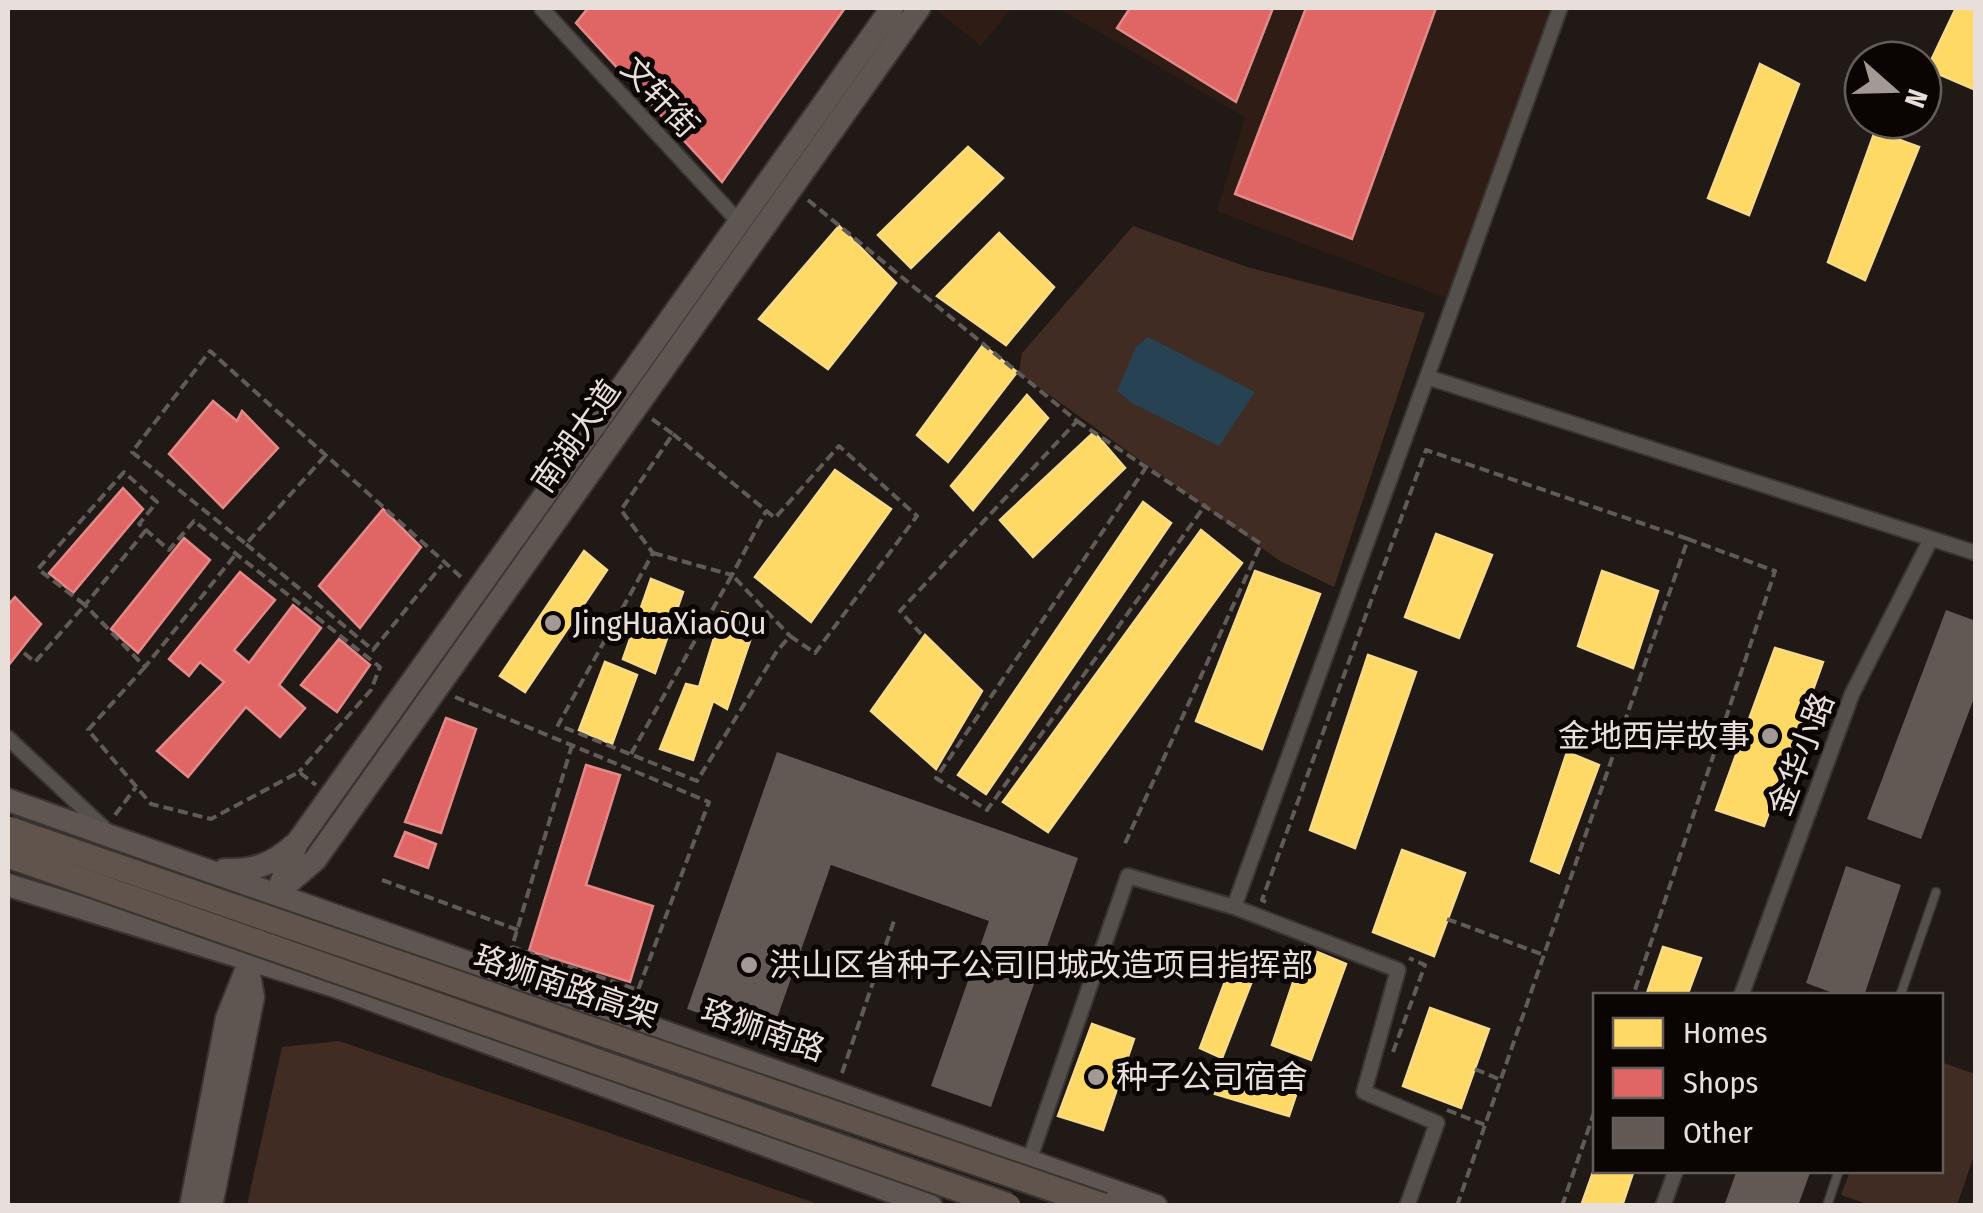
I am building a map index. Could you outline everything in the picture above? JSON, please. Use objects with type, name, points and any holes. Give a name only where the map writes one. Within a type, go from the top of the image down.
[{"type":"highway","name":"珞狮南路高架","points":[[8,829],[1103,1206]]},
{"type":"highway","name":"珞狮南路高架","points":[[8,855],[1008,1206]]},
{"type":"main road","name":"南湖大道","points":[[191,1206],[227,1018],[246,960],[296,843],[892,8]]},
{"type":"main road","name":"南湖大道","points":[[277,893],[316,860],[919,8]]},
{"type":"main road","name":"珞狮南路","points":[[8,800],[1030,1158],[1156,1206]]},
{"type":"main road","points":[[208,870],[250,871],[278,859],[296,843]]},
{"type":"main road","points":[[316,860],[308,880],[310,892],[332,913]]},
{"type":"main road","points":[[8,885],[335,986],[932,1206]]},
{"type":"main road","points":[[211,1206],[253,997],[246,960]]},
{"type":"main road","points":[[253,997],[283,984],[335,986]]},
{"type":"street","points":[[1234,907],[1560,8]]},
{"type":"street","name":"文轩街","points":[[542,10],[738,222]]},
{"type":"street","points":[[1427,376],[1976,553]]},
{"type":"street","name":"金华小路","points":[[1742,993],[1852,694],[1931,539]]},
{"type":"street","points":[[8,738],[110,833]]},
{"type":"street","points":[[1030,1158],[1128,876],[1234,907],[1398,970],[1364,1092],[1437,1122],[1406,1206]]},
{"type":"street","points":[[1663,1206],[1675,1173]]},
{"type":"lane","points":[[1901,993],[1936,892]]},
{"type":"lane","points":[[1827,1206],[1838,1173]]},
{"type":"path","points":[[792,187],[1077,421],[1261,544],[1123,848]]},
{"type":"path","points":[[444,564],[373,650],[132,452],[210,351],[477,590]]},
{"type":"path","points":[[636,407],[674,434],[776,518],[839,446],[917,516],[815,653],[790,636],[732,575],[653,553],[621,510],[674,434]]},
{"type":"path","points":[[922,634],[900,610],[1077,421]]},
{"type":"path","points":[[1280,908],[1262,900],[1426,450],[1775,571],[1634,993]]},
{"type":"path","points":[[246,544],[325,456]]},
{"type":"path","points":[[1147,466],[936,778],[987,810],[1206,504]]},
{"type":"path","points":[[145,666],[85,606],[38,569],[124,472],[157,502],[139,524],[169,550],[194,521],[380,667],[371,690],[299,772],[211,818],[151,804],[88,730],[145,666],[236,554]]},
{"type":"path","points":[[630,754],[766,511]]},
{"type":"path","points":[[24,653],[35,662],[146,530]]},
{"type":"path","points":[[1458,1206],[1688,539]]},
{"type":"path","points":[[653,553],[558,724],[697,781],[790,636]]},
{"type":"path","points":[[436,689],[572,745],[709,802],[638,990],[512,947],[572,745]]},
{"type":"path","points":[[299,772],[330,796]]},
{"type":"path","points":[[110,833],[136,786]]},
{"type":"path","points":[[382,880],[518,930]]},
{"type":"path","points":[[1447,920],[1544,954]]},
{"type":"path","points":[[837,1090],[894,922]]},
{"type":"path","points":[[1388,1068],[1425,965],[1407,958]]},
{"type":"path","points":[[1475,1069],[1501,1080]]},
{"type":"path","points":[[1434,1105],[1486,1125]]},
{"type":"path","points":[[1562,1206],[1593,1116]]},
{"type":"shaded area","points":[[934,8],[1011,8],[981,46]]},
{"type":"shaded area","points":[[1058,8],[1560,8],[1454,301],[1217,211],[1245,117]]},
{"type":"shaded area","points":[[1133,226],[1247,267],[1425,313],[1334,587],[1280,561],[1019,373],[1022,353]]},
{"type":"shaded area","points":[[339,1041],[821,1205],[247,1205],[282,1047]]},
{"type":"shaded area","points":[[1943,1063],[1975,1074],[1975,1153],[1957,1205],[1870,1205],[1841,1195],[1849,1173],[1943,1173]]},
{"type":"water","points":[[1148,337],[1255,392],[1219,446],[1132,403],[1117,391],[1136,347]]},
{"type":"building: Homes","points":[[1956,8],[1976,8],[1976,90],[1943,76],[1941,40]]},
{"type":"building: Homes","points":[[1760,64],[1799,84],[1749,215],[1708,198]]},
{"type":"building: Homes","points":[[1872,140],[1900,140],[1919,147],[1865,280],[1828,262]]},
{"type":"building: Homes","points":[[968,147],[1003,178],[911,268],[878,235]]},
{"type":"building: Homes","points":[[839,226],[896,283],[828,369],[759,319]]},
{"type":"building: Homes","points":[[999,233],[1054,287],[1006,345],[937,296]]},
{"type":"building: Homes","points":[[983,345],[1017,372],[948,462],[917,435]]},
{"type":"building: Homes","points":[[1027,395],[1048,418],[973,510],[951,486]]},
{"type":"building: Homes","points":[[1094,432],[1125,468],[1033,557],[1000,520]]},
{"type":"building: Homes","points":[[835,470],[891,509],[811,622],[755,577]]},
{"type":"building: Homes","points":[[1143,502],[1171,523],[986,794],[958,775]]},
{"type":"building: Homes","points":[[1201,530],[1242,563],[1048,832],[1003,802]]},
{"type":"building: Homes","points":[[1436,534],[1492,555],[1459,638],[1405,617]]},
{"type":"building: Homes","name":"JingHuaXiaoQu","points":[[584,551],[607,570],[525,692],[500,676]]},
{"type":"building: Homes","points":[[1255,571],[1320,594],[1262,749],[1196,721]]},
{"type":"building: Homes","points":[[1602,571],[1658,591],[1633,668],[1578,646]]},
{"type":"building: Homes","points":[[651,579],[683,592],[655,673],[623,659]]},
{"type":"building: Homes","points":[[722,612],[757,620],[727,709],[713,701],[693,760],[660,749],[686,684],[699,687]]},
{"type":"building: Homes","points":[[925,635],[982,691],[936,769],[871,711]]},
{"type":"building: Homes","name":"金地西岸故事","points":[[1775,648],[1823,662],[1764,826],[1716,810]]},
{"type":"building: Homes","points":[[1368,655],[1416,672],[1355,848],[1310,830]]},
{"type":"building: Homes","points":[[605,662],[637,675],[612,744],[579,730]]},
{"type":"building: Homes","points":[[1567,752],[1599,765],[1559,873],[1531,861]]},
{"type":"building: Homes","points":[[1402,850],[1465,873],[1434,956],[1373,932]]},
{"type":"building: Homes","name":"种子公司宿舍","points":[[1305,947],[1346,964],[1311,1060],[1272,1045]]},
{"type":"building: Homes","points":[[1663,947],[1701,958],[1688,993],[1647,993]]},
{"type":"building: Homes","name":"种子公司宿舍","points":[[1235,955],[1259,963],[1222,1058],[1200,1048]]},
{"type":"building: Homes","points":[[1430,1008],[1489,1029],[1461,1108],[1403,1086]]},
{"type":"building: Homes","name":"种子公司宿舍","points":[[1092,1024],[1134,1039],[1103,1130],[1058,1116]]},
{"type":"building: Homes","name":"种子公司宿舍","points":[[1225,1066],[1298,1089],[1289,1116],[1215,1094]]},
{"type":"building: Homes","points":[[1593,1172],[1633,1173],[1622,1206],[1581,1206]]},
{"type":"building: Shops","points":[[588,8],[845,8],[722,182],[576,23]]},
{"type":"building: Shops","points":[[1130,8],[1273,8],[1236,102],[1117,28]]},
{"type":"building: Shops","points":[[1306,8],[1436,8],[1352,239],[1235,194]]},
{"type":"building: Shops","points":[[213,401],[237,421],[242,411],[278,448],[223,508],[169,454]]},
{"type":"building: Shops","points":[[123,488],[143,509],[73,593],[49,573]]},
{"type":"building: Shops","points":[[383,509],[421,547],[360,628],[319,586]]},
{"type":"building: Shops","points":[[184,538],[210,560],[138,653],[111,629]]},
{"type":"building: Shops","points":[[240,572],[275,600],[234,650],[249,663],[293,605],[321,628],[279,685],[305,708],[280,737],[246,707],[188,777],[157,751],[224,682],[200,662],[189,676],[169,659]]},
{"type":"building: Shops","points":[[15,597],[41,624],[8,666],[8,605]]},
{"type":"building: Shops","points":[[339,639],[370,665],[337,712],[301,685]]},
{"type":"building: Shops","points":[[446,718],[476,729],[441,833],[405,822]]},
{"type":"building: Shops","points":[[586,765],[620,775],[586,885],[653,906],[630,982],[529,951]]},
{"type":"building: Shops","points":[[405,832],[436,844],[428,868],[395,856]]},
{"type":"building: Other","points":[[1946,610],[1976,621],[1976,693],[1921,839],[1867,819]]},
{"type":"building: Other","name":"洪山区省种子公司旧城改造项目指挥部","points":[[777,752],[1078,858],[991,1107],[931,1086],[989,921],[831,865],[770,1038],[687,1009]]},
{"type":"building: Other","points":[[1846,866],[1901,885],[1865,993],[1833,993],[1806,983]]},
{"type":"building: Other","points":[[1736,1173],[1810,1173],[1798,1206],[1724,1206]]},
{"type":"place","name":"JingHuaXiaoQu","points":[[553,623]]},
{"type":"place","name":"金地西岸故事","points":[[1770,736]]},
{"type":"place","name":"洪山区省种子公司旧城改造项目指挥部","points":[[749,965]]},
{"type":"place","name":"种子公司宿舍","points":[[1096,1077]]}]
